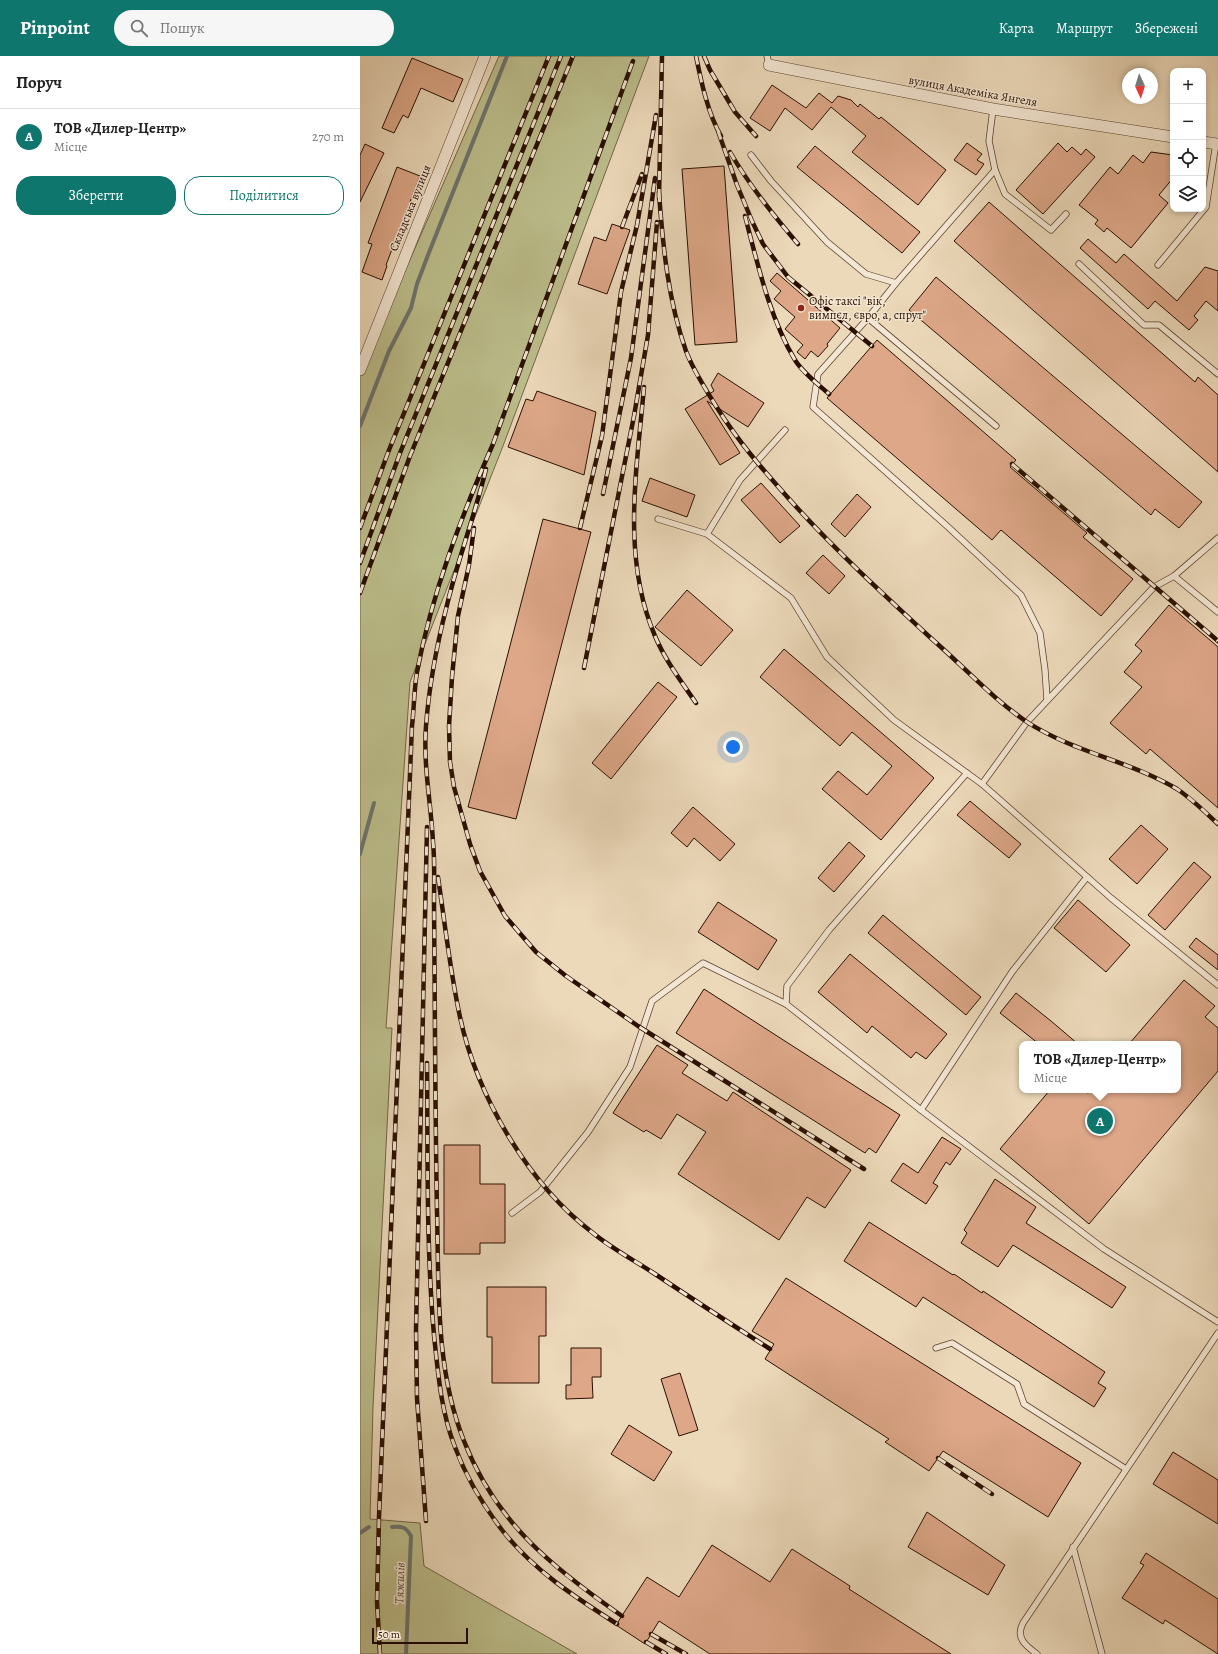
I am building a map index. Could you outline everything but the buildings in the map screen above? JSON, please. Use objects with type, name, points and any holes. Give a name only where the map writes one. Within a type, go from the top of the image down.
[{"type":"street","name":"Складська вулиця","points":[[360,370],[485,56]]},
{"type":"street","name":"вулиця Академіка Янгеля","points":[[768,59],[993,109],[1170,137]]},
{"type":"street","points":[[1206,142],[1217,144]]},
{"type":"lane","points":[[993,109],[989,141],[995,170],[1005,194],[1052,230],[1066,214]]},
{"type":"lane","points":[[1158,265],[1206,207],[1217,144]]},
{"type":"lane","points":[[751,155],[771,181],[827,242],[866,274],[896,283]]},
{"type":"lane","points":[[995,170],[818,374],[813,407],[948,526],[1021,595],[1040,633],[1046,670],[1047,699]]},
{"type":"lane","points":[[1079,264],[1144,325],[1159,325],[1218,374]]},
{"type":"lane","points":[[868,318],[996,426]]},
{"type":"lane","points":[[707,534],[740,480],[785,430]]},
{"type":"lane","points":[[658,519],[707,534],[791,598],[827,657],[894,720],[982,784],[1087,877],[1218,985]]},
{"type":"lane","points":[[982,784],[1027,722],[1047,699],[1154,587],[1174,576],[1218,538]]},
{"type":"lane","points":[[1174,576],[1218,612]]},
{"type":"lane","points":[[786,1004],[787,986],[829,930],[967,773]]},
{"type":"lane","points":[[921,1110],[1012,972],[1087,877]]},
{"type":"lane","points":[[512,1214],[540,1192],[592,1126],[630,1067],[652,1001],[703,963],[786,1004],[921,1110],[1104,1249],[1218,1322]]},
{"type":"lane","points":[[1037,1654],[1024,1645],[1021,1640],[1020,1627],[1218,1334]]},
{"type":"lane","points":[[936,1348],[952,1343],[1017,1384],[1024,1404],[1126,1469]]},
{"type":"lane","points":[[1074,1547],[1102,1654]]},
{"type":"green space","points":[[499,56],[649,56],[503,446],[410,682],[386,1028],[392,1028],[373,1407],[370,1519],[420,1523],[424,1566],[577,1654],[360,1654],[360,374]]},
{"type":"waterway","points":[[360,426],[389,351],[411,308],[417,284],[428,255],[507,56]]},
{"type":"waterway","points":[[360,854],[374,803]]},
{"type":"waterway","name":"Тяжилів","points":[[360,1533],[369,1527]]},
{"type":"waterway","name":"Тяжилів","points":[[392,1527],[403,1528],[411,1536],[406,1654]]},
{"type":"railway","points":[[360,528],[389,450],[549,56]]},
{"type":"railway","points":[[360,563],[400,453],[561,56]]},
{"type":"railway","points":[[360,593],[410,456],[573,56]]},
{"type":"railway","points":[[659,198],[662,56]]},
{"type":"railway","points":[[696,56],[712,118],[721,136]]},
{"type":"railway","points":[[704,56],[710,70],[735,112],[756,136]]},
{"type":"railway","points":[[380,1654],[377,1602],[379,1517],[412,726],[417,672],[423,643],[439,584],[459,527],[493,444],[633,61]]},
{"type":"railway","points":[[580,528],[602,436],[621,292],[637,225],[656,115]]},
{"type":"railway","points":[[718,131],[737,185],[763,244],[788,277],[872,346]]},
{"type":"railway","points":[[730,152],[762,200],[798,244]]},
{"type":"railway","points":[[622,227],[642,174]]},
{"type":"railway","points":[[603,494],[631,358],[655,178]]},
{"type":"railway","points":[[659,193],[667,273],[675,312],[686,351],[696,372],[724,419],[780,489],[824,537],[860,572],[1003,704],[1027,722],[1063,741],[1140,771],[1177,789],[1193,801],[1218,824]]},
{"type":"railway","points":[[745,216],[771,309],[786,344],[802,369],[829,394]]},
{"type":"railway","points":[[584,668],[634,416],[648,335],[657,222]]},
{"type":"railway","points":[[644,387],[635,481],[634,513],[638,575],[644,606],[659,645],[696,703]]},
{"type":"railway","points":[[1012,464],[1218,641]]},
{"type":"railway","points":[[486,469],[443,620],[431,680],[425,741],[426,770],[434,858],[435,1095],[438,1269],[440,1328],[443,1357],[455,1414],[464,1441],[477,1470],[492,1496],[510,1520],[550,1561],[622,1616]]},
{"type":"railway","points":[[474,528],[469,565],[458,616],[449,726],[450,762],[454,787],[470,844],[480,871],[505,916],[536,952],[566,976],[638,1026],[864,1169]]},
{"type":"railway","points":[[426,1521],[417,1398],[416,1330],[427,827]]},
{"type":"railway","points":[[438,877],[453,982],[468,1047],[492,1107],[508,1136],[527,1164],[547,1190],[569,1213],[614,1249],[770,1349]]},
{"type":"railway","points":[[427,1063],[428,1199],[431,1301],[439,1378],[443,1406],[450,1434],[464,1469],[482,1501],[502,1530],[514,1544],[527,1558],[555,1582],[617,1624]]},
{"type":"railway","points":[[938,1458],[992,1494]]},
{"type":"railway","points":[[651,1634],[686,1654]]},
{"type":"railway","points":[[646,1642],[666,1654]]},
{"type":"place","name":"Офіс таксі \"вік, вимпєл, євро, а, спрут\"","points":[[801,308]]},
{"type":"place","name":"ТОВ «Дилер-Центр»","points":[[1100,1121]]}]
